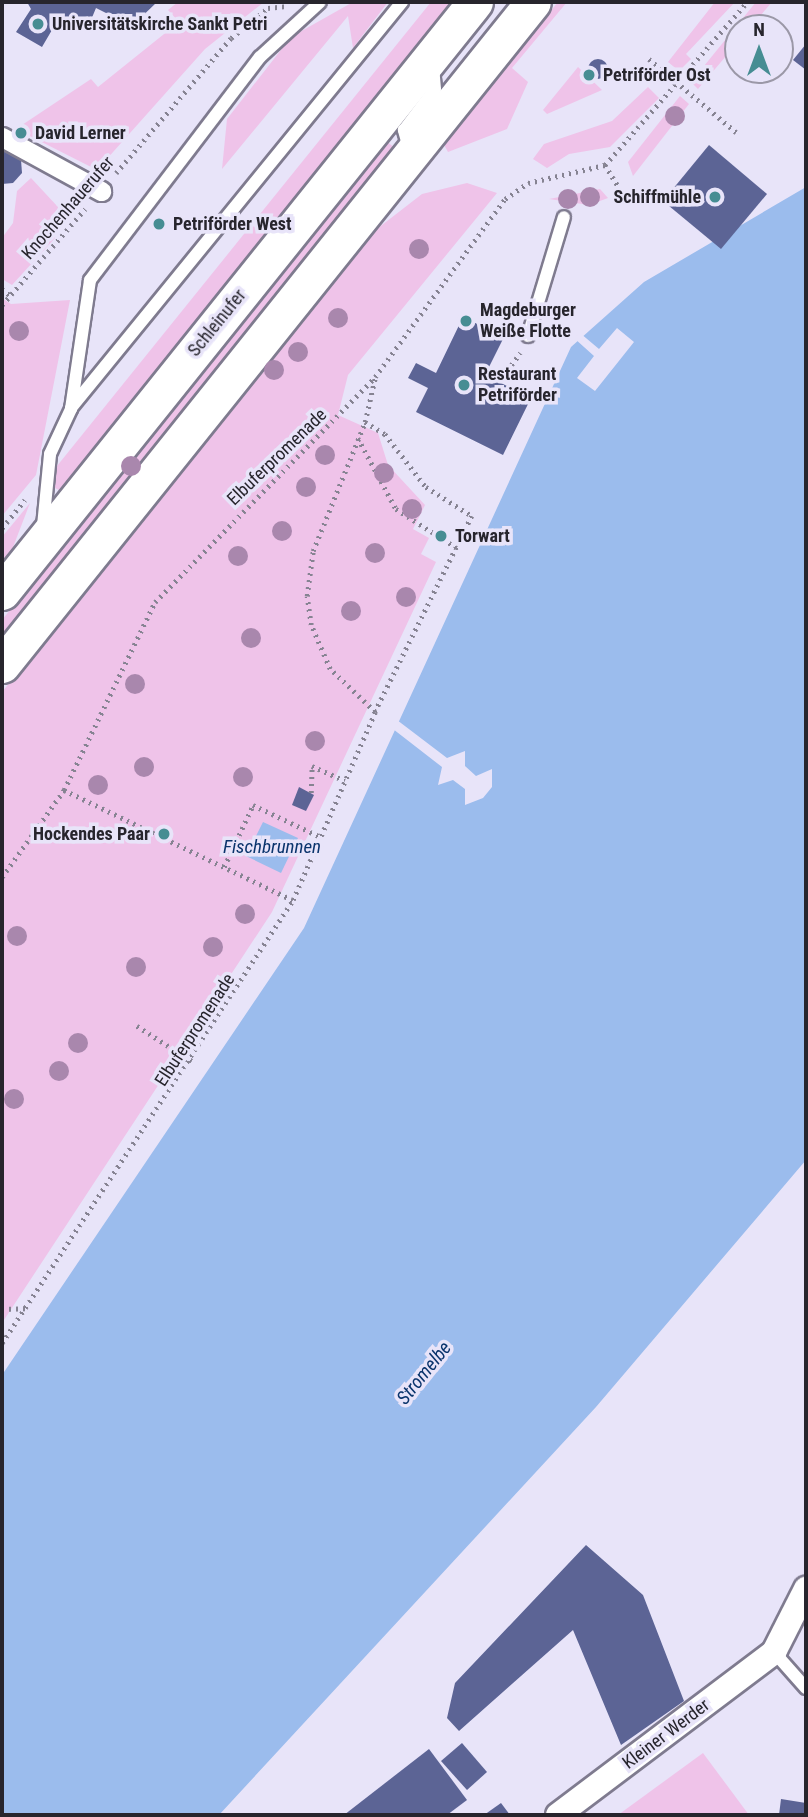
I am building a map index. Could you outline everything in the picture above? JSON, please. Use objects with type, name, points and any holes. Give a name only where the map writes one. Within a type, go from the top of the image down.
[{"type":"main road","name":"Schleinufer","points":[[2,592],[475,2]]},
{"type":"main road","points":[[2,665],[533,2]]},
{"type":"street","points":[[2,137],[102,191]]},
{"type":"street","name":"Kleiner Werder","points":[[558,1815],[774,1652],[806,1589]]},
{"type":"lane","points":[[71,409],[84,299],[95,270],[260,57],[320,2]]},
{"type":"lane","points":[[43,541],[50,454],[71,409],[402,2]]},
{"type":"lane","points":[[410,155],[404,130],[435,89],[432,55]]},
{"type":"lane","points":[[528,336],[564,217]]},
{"type":"lane","points":[[774,1652],[806,1688]]},
{"type":"path","points":[[626,199],[605,166],[679,84],[747,2]]},
{"type":"path","name":"Knochenhauerufer","points":[[2,305],[230,38],[268,8],[300,4]]},
{"type":"path","points":[[649,59],[736,132]]},
{"type":"path","name":"Elbuferpromenade","points":[[2,877],[64,790],[155,602],[375,377],[518,188],[605,166]]},
{"type":"path","points":[[2,289],[10,296]]},
{"type":"path","points":[[499,382],[517,358]]},
{"type":"path","name":"Elbuferpromenade","points":[[375,377],[365,422],[313,551],[307,596],[311,625],[330,669],[375,712]]},
{"type":"path","name":"Elbuferpromenade","points":[[2,1343],[192,1061],[293,900],[375,712],[472,516],[426,487],[385,434],[365,422]]},
{"type":"path","points":[[358,438],[397,509],[457,548]]},
{"type":"path","points":[[311,793],[312,766],[345,781]]},
{"type":"path","points":[[64,790],[293,900]]},
{"type":"path","points":[[224,867],[253,805],[321,838]]},
{"type":"path","points":[[137,1026],[192,1061]]},
{"type":"path","points":[[2,1309],[27,1308]]},
{"type":"shaded area","points":[[178,2],[264,2],[205,49],[97,170],[16,129],[91,79],[98,87],[179,22],[168,10]]},
{"type":"shaded area","points":[[353,2],[388,2],[353,48],[348,16],[222,169],[227,119],[291,37]]},
{"type":"shaded area","points":[[431,2],[454,2],[61,491],[53,487],[57,466]]},
{"type":"shaded area","points":[[558,2],[567,2],[512,68],[528,82],[507,129],[448,152],[443,143]]},
{"type":"shaded area","points":[[715,2],[735,2],[686,54],[691,59],[679,71],[668,62]]},
{"type":"shaded area","points":[[756,2],[772,2],[762,14],[746,14]]},
{"type":"shaded area","points":[[724,41],[724,58],[698,89],[691,82]]},
{"type":"shaded area","points":[[578,67],[602,90],[547,114],[543,110]]},
{"type":"shaded area","points":[[648,87],[659,98],[610,147],[569,154],[547,168],[533,159],[544,144],[612,121]]},
{"type":"shaded area","points":[[680,96],[689,104],[633,176],[628,162]]},
{"type":"shaded area","points":[[386,141],[395,148],[2,635],[2,620]]},
{"type":"shaded area","points":[[31,178],[58,207],[55,238],[12,285],[2,279],[2,238],[13,223],[17,191]]},
{"type":"shaded area","points":[[467,183],[497,193],[348,375],[338,415],[378,433],[388,465],[425,505],[413,529],[429,538],[421,554],[436,562],[272,912],[2,1323],[2,692],[373,232],[422,194]]},
{"type":"shaded area","points":[[600,189],[608,198],[589,205],[549,199]]},
{"type":"shaded area","points":[[2,298],[11,304],[70,300],[36,475],[2,516]]},
{"type":"shaded area","points":[[30,503],[10,555],[2,565],[2,537]]},
{"type":"shaded area","points":[[703,1753],[749,1815],[618,1815]]},
{"type":"water","name":"Stromelbe","points":[[806,187],[806,1160],[596,1407],[219,1815],[2,1815],[2,1375],[304,928],[571,347],[644,282]]},
{"type":"water","name":"Fischbrunnen","points":[[263,822],[298,838],[281,873],[246,856]]},
{"type":"pier","points":[[617,328],[634,342],[595,391],[577,378],[594,356],[574,338],[580,333],[599,349]]},
{"type":"pier","points":[[397,720],[447,758],[465,751],[465,766],[476,776],[492,769],[492,787],[483,798],[465,805],[465,789],[453,780],[438,785],[442,767],[393,729]]},
{"type":"building","name":"Universitätskirche Sankt Petri","points":[[27,2],[156,3],[132,26],[96,8],[86,32],[59,18],[42,47],[16,32],[31,9]]},
{"type":"building","points":[[806,44],[806,70],[794,59]]},
{"type":"building","points":[[598,59],[605,62],[608,69],[605,76],[598,79],[591,76],[588,69],[591,62]]},
{"type":"building","name":"Schiffmühle","points":[[709,145],[767,194],[721,249],[663,201]]},
{"type":"building","points":[[2,146],[21,160],[22,173],[13,183],[2,184]]},
{"type":"building","name":"Restaurant Petriförder","points":[[463,317],[504,337],[485,375],[531,398],[503,455],[416,412],[428,388],[408,378],[416,363],[436,373]]},
{"type":"building","points":[[299,787],[314,795],[306,811],[292,805]]},
{"type":"building","points":[[586,1545],[643,1595],[684,1701],[621,1745],[573,1630],[459,1731],[447,1718],[455,1683]]},
{"type":"building","points":[[462,1743],[487,1772],[467,1790],[441,1761]]},
{"type":"building","points":[[429,1749],[467,1800],[447,1815],[344,1815]]},
{"type":"building","points":[[781,1799],[806,1803],[806,1815],[779,1815]]},
{"type":"building","points":[[501,1803],[510,1815],[484,1815]]},
{"type":"place","name":"Universitätskirche Sankt Petri","points":[[38,24]]},
{"type":"place","name":"Petriförder Ost","points":[[589,75]]},
{"type":"place","name":"David Lerner","points":[[21,133]]},
{"type":"place","name":"Schiffmühle","points":[[715,197]]},
{"type":"place","name":"Petriförder West","points":[[159,224]]},
{"type":"place","name":"Magdeburger Weiße Flotte","points":[[466,321]]},
{"type":"place","name":"Restaurant Petriförder","points":[[464,385]]},
{"type":"place","name":"Torwart","points":[[441,536]]},
{"type":"place","name":"Hockendes Paar","points":[[164,834]]}]
